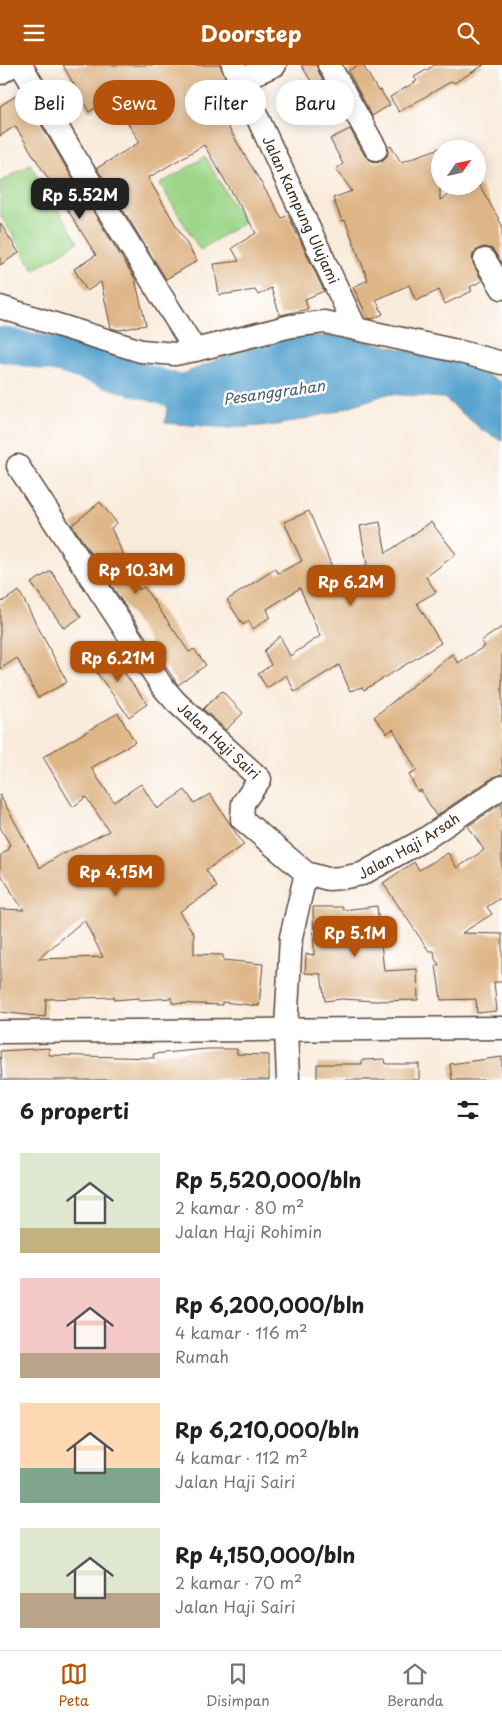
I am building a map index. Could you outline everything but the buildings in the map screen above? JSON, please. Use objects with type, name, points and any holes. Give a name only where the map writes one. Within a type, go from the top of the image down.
[{"type":"street","points":[[0,73],[13,65]]},
{"type":"street","points":[[21,65],[79,164],[195,350]]},
{"type":"street","points":[[237,73],[275,65]]},
{"type":"street","points":[[329,65],[376,149]]},
{"type":"street","name":"Jalan Kampung Ulujami","points":[[237,73],[355,327]]},
{"type":"street","points":[[485,260],[502,288]]},
{"type":"street","points":[[0,307],[141,351],[175,353],[195,350],[291,326],[324,322],[355,327],[502,363]]},
{"type":"street","name":"Jalan Haji Sairi","points":[[18,466],[149,669],[162,686],[260,779],[243,803],[242,819],[306,873]]},
{"type":"street","name":"Jalan Haji Arsah","points":[[306,873],[328,879],[362,874],[424,839],[502,787]]},
{"type":"street","points":[[288,1080],[286,1029],[291,937],[306,873]]},
{"type":"street","points":[[0,1032],[502,1028]]},
{"type":"green space","points":[[205,157],[244,222],[200,250],[160,184]]},
{"type":"green space","points":[[30,164],[78,242],[34,270],[0,215],[0,182]]},
{"type":"water","points":[[285,335],[348,337],[462,363],[502,383],[502,441],[481,429],[444,398],[387,394],[330,413],[277,425],[229,428],[165,423],[171,379],[254,345]]},
{"type":"waterway","name":"Pesanggrahan","points":[[0,344],[62,356],[211,402],[216,401]]}]
